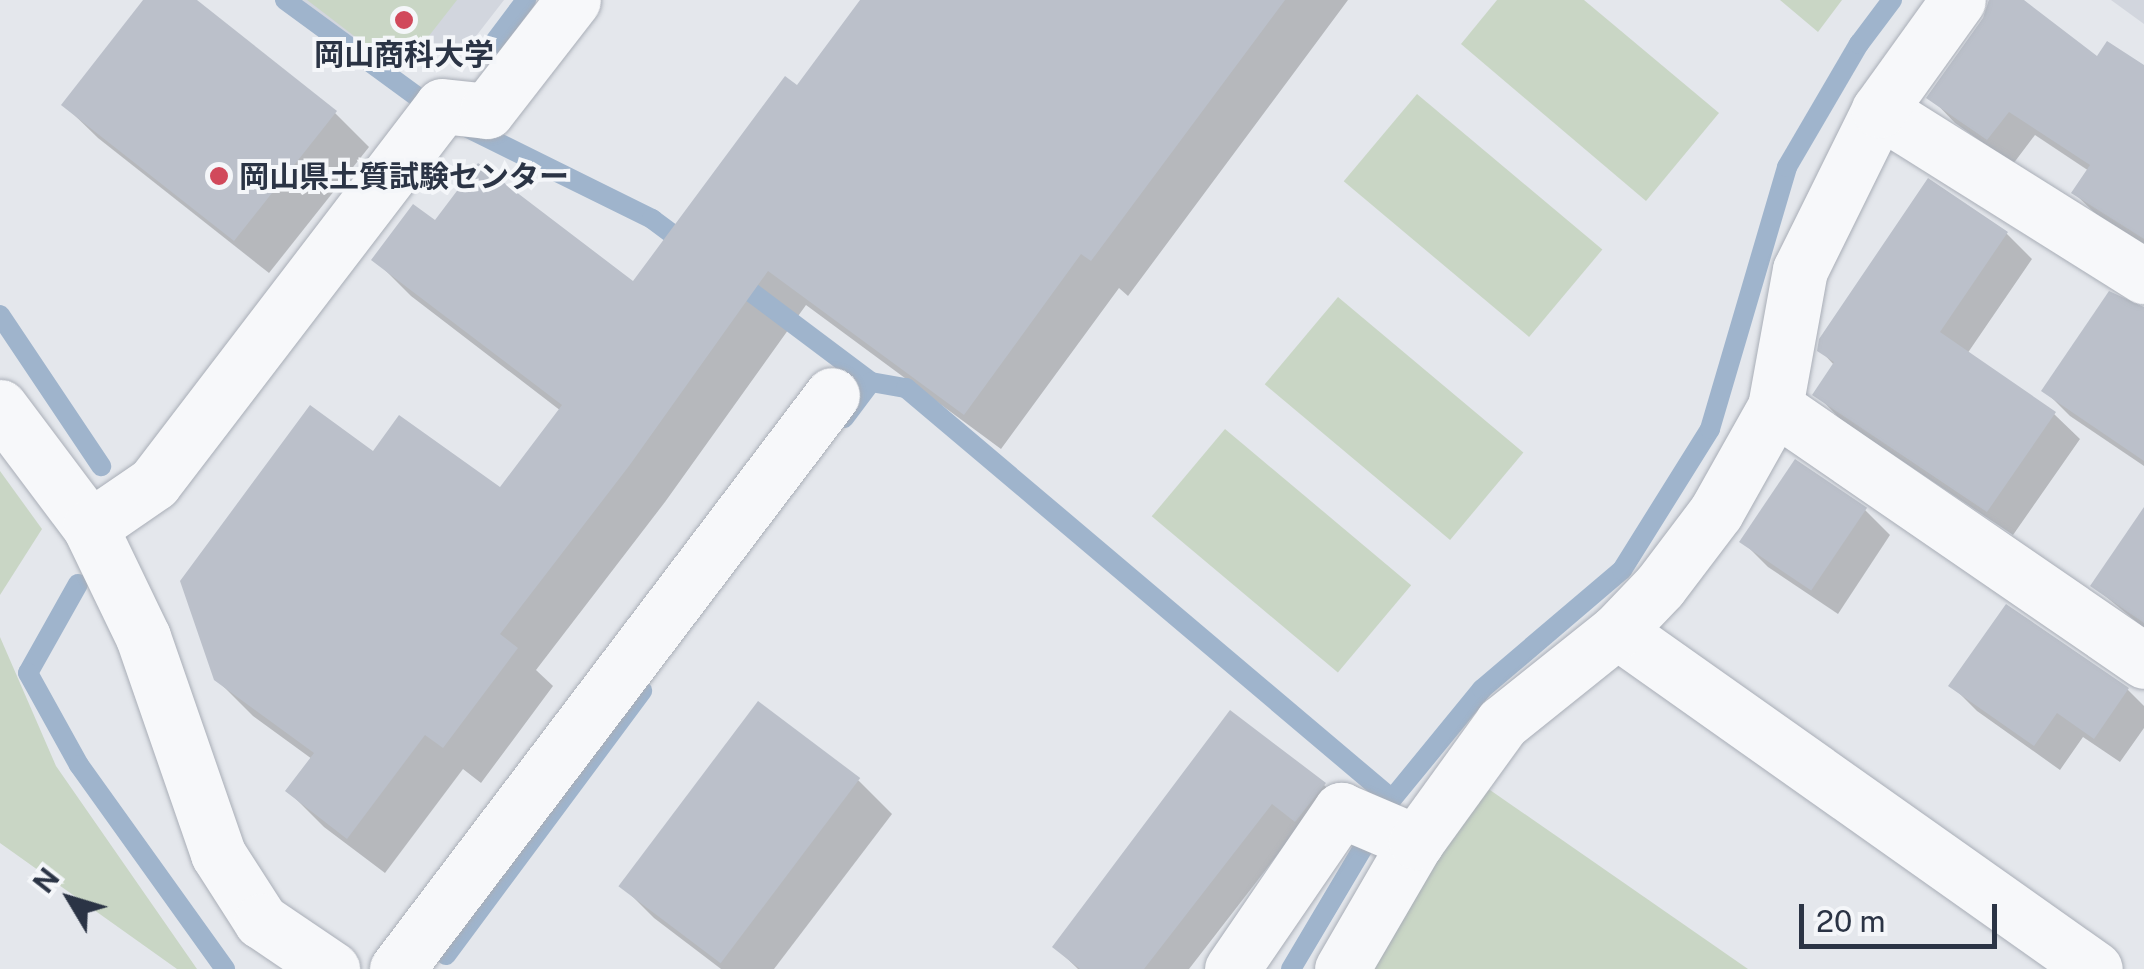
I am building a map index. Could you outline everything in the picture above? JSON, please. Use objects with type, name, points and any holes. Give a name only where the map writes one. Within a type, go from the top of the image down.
[{"type":"street","points":[[90,527],[154,483],[442,106],[487,111],[573,0]]},
{"type":"street","points":[[1342,969],[1393,831],[1502,723],[1617,631],[1660,586],[1716,512],[1775,408],[1800,270],[1879,110],[1958,0]]},
{"type":"street","points":[[1879,110],[2144,276]]},
{"type":"street","points":[[397,969],[832,395]]},
{"type":"street","points":[[0,407],[90,527],[143,637],[218,854],[261,921],[332,969]]},
{"type":"street","points":[[1775,408],[2144,661]]},
{"type":"street","points":[[1617,631],[2095,969]]},
{"type":"street","points":[[1232,969],[1341,810],[1393,831]]},
{"type":"shaded area","name":"岡山商科大学","points":[[293,0],[504,0],[473,40],[386,71]]},
{"type":"shaded area","points":[[2111,0],[2144,0],[2144,24]]},
{"type":"green space","points":[[307,0],[457,0],[425,41],[366,45]]},
{"type":"green space","points":[[1497,0],[1584,0],[1719,113],[1646,201],[1461,44]]},
{"type":"green space","points":[[1780,0],[1842,0],[1818,32]]},
{"type":"green space","points":[[1417,94],[1602,250],[1529,337],[1344,181]]},
{"type":"green space","points":[[1338,297],[1523,453],[1450,540],[1265,384]]},
{"type":"green space","points":[[1225,429],[1411,585],[1338,673],[1152,516]]},
{"type":"green space","points":[[0,471],[42,529],[0,595]]},
{"type":"green space","points":[[0,637],[56,766],[197,969],[177,969],[0,843]]},
{"type":"green space","points":[[1477,781],[1748,969],[1356,969]]},
{"type":"building","name":"岡山県土質試験センター","points":[[143,0],[197,0],[337,111],[234,241],[61,105]]},
{"type":"building","points":[[860,0],[1285,0],[1091,261],[1081,254],[964,415],[768,271],[629,466],[500,634],[518,648],[443,748],[425,735],[347,839],[285,791],[314,753],[214,680],[180,581],[310,405],[373,451],[399,415],[500,487],[562,405],[371,260],[413,204],[435,220],[478,163],[633,281],[785,76],[797,85]]},
{"type":"building","points":[[1989,0],[2024,0],[2097,56],[2107,41],[2144,65],[2144,239],[2071,193],[2090,165],[2009,112],[1987,140],[1926,98],[1983,18]]},
{"type":"building","points":[[1928,178],[2008,232],[1940,332],[2056,412],[1987,512],[1812,395],[1834,362],[1817,351],[1819,339]]},
{"type":"building","points":[[2109,291],[2144,307],[2144,461],[2041,391]]},
{"type":"building","points":[[1795,459],[1867,508],[1811,591],[1739,542]]},
{"type":"building","points":[[2144,507],[2144,623],[2090,586]]},
{"type":"building","points":[[2006,604],[2129,688],[2094,739],[2057,713],[2034,746],[1948,686]]},
{"type":"building","points":[[758,701],[860,778],[721,963],[618,886]]},
{"type":"building","points":[[1230,710],[1326,783],[1295,822],[1272,804],[1144,969],[1080,969],[1052,947]]},
{"type":"waterway","points":[[285,0],[416,96]]},
{"type":"waterway","points":[[490,48],[526,0]]},
{"type":"waterway","points":[[1291,969],[1392,799],[1482,689],[1622,570],[1710,429],[1787,167],[1859,44],[1892,0]]},
{"type":"waterway","points":[[466,127],[652,219],[691,248]]},
{"type":"waterway","points":[[731,277],[871,382],[844,418]]},
{"type":"waterway","points":[[0,315],[101,466]]},
{"type":"waterway","points":[[871,382],[906,388],[1392,799]]},
{"type":"waterway","points":[[78,584],[28,673],[79,765],[225,969]]},
{"type":"waterway","points":[[446,955],[642,691]]},
{"type":"place","name":"岡山商科大学","points":[[404,20]]},
{"type":"place","name":"岡山県土質試験センター","points":[[219,176]]}]
